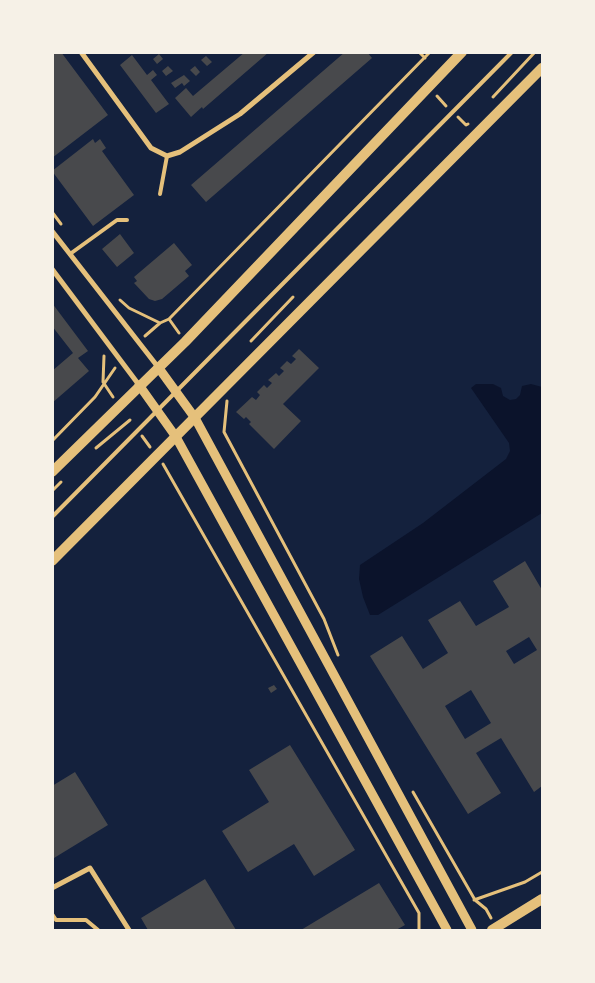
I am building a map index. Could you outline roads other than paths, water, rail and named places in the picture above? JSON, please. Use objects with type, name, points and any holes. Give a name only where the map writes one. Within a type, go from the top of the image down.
[{"type":"main road","points":[[52,472],[185,342],[462,52]]},
{"type":"main road","points":[[52,561],[542,68]]},
{"type":"main road","points":[[494,929],[542,899]]},
{"type":"street","points":[[81,52],[151,148],[166,156],[180,152],[240,114],[314,52]]},
{"type":"street","points":[[52,231],[139,342],[195,418],[472,930]]},
{"type":"street","points":[[52,269],[120,362],[158,410],[176,437],[446,930]]},
{"type":"street","points":[[52,888],[90,868],[129,930]]},
{"type":"lane","points":[[52,517],[512,52]]},
{"type":"lane","points":[[160,194],[166,156]]},
{"type":"lane","points":[[70,254],[117,220],[127,220]]},
{"type":"lane","points":[[52,914],[56,920],[86,920],[98,930]]},
{"type":"water","points":[[476,384],[493,384],[501,388],[503,396],[510,400],[516,399],[520,395],[522,386],[531,384],[542,387],[542,513],[378,615],[370,615],[359,579],[360,565],[423,523],[506,459],[510,451],[509,443],[471,388]]}]
